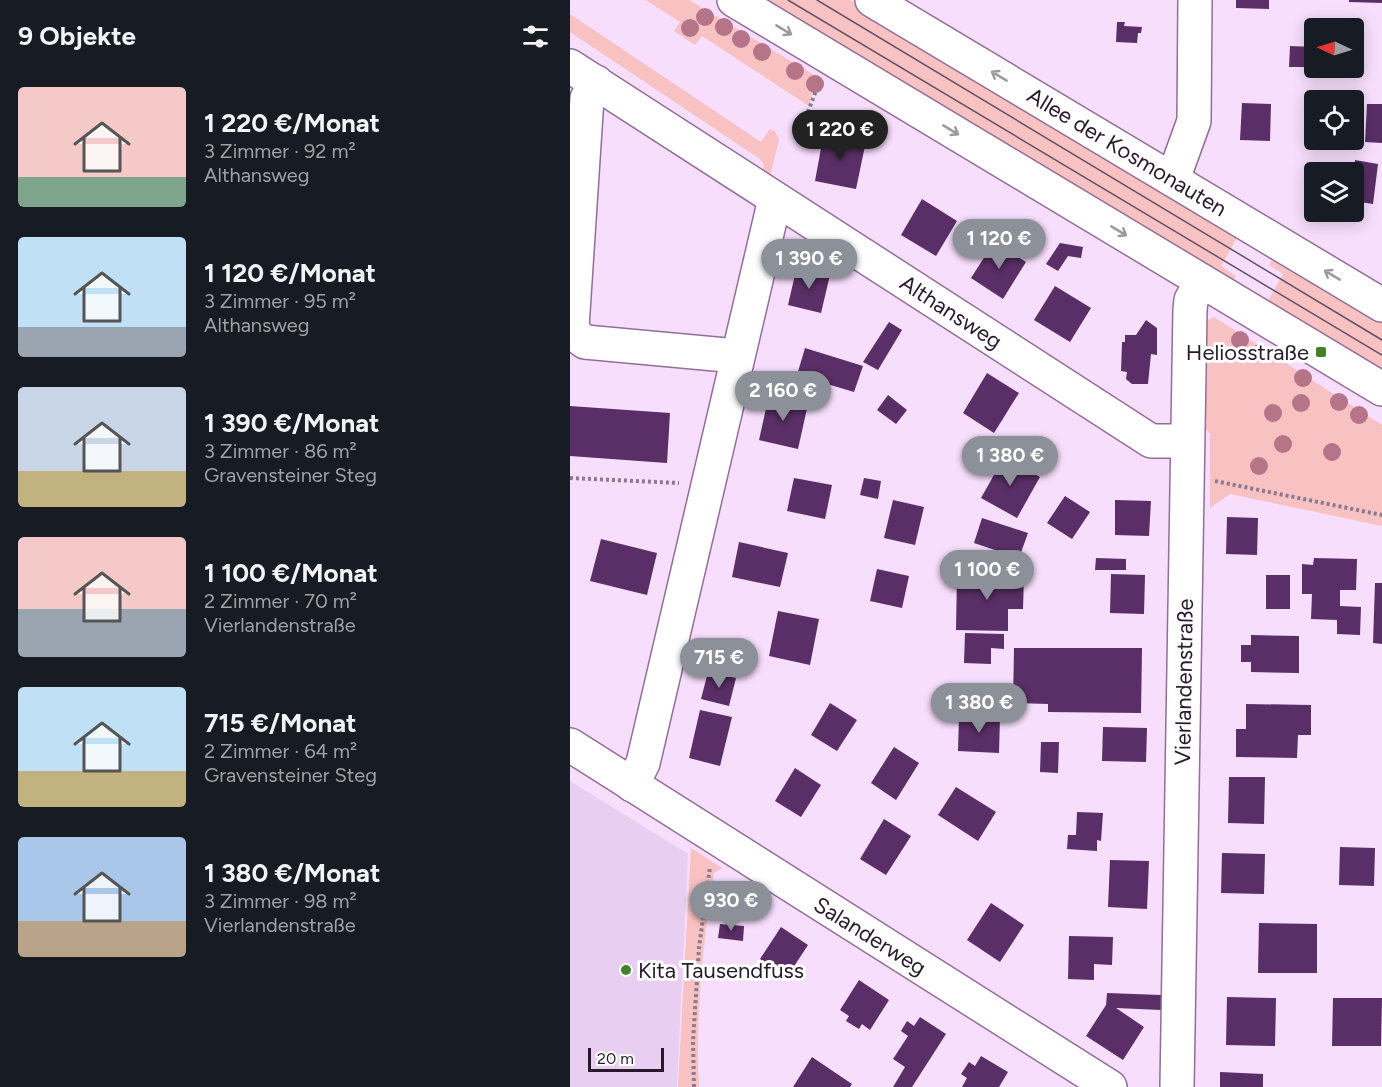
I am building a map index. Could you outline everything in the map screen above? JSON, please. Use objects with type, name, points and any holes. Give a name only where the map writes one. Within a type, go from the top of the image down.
[{"type":"street","points":[[734,0],[1382,388]]},
{"type":"street","name":"Allee der Kosmonauten","points":[[872,0],[1382,305]]},
{"type":"street","points":[[1173,179],[1194,121],[1195,0]]},
{"type":"street","points":[[583,74],[587,98],[572,327],[585,342],[737,356]]},
{"type":"street","name":"Althansweg","points":[[583,74],[1150,441],[1187,441]]},
{"type":"street","points":[[632,785],[643,763],[737,356],[776,199]]},
{"type":"street","name":"Vierlandenstraße","points":[[1177,1087],[1190,310],[1191,300],[1202,281]]},
{"type":"street","name":"Salanderweg","points":[[570,745],[1110,1087]]},
{"type":"path","points":[[808,112],[812,96],[822,76]]},
{"type":"path","points":[[570,478],[707,485]]},
{"type":"path","points":[[1210,480],[1382,515]]},
{"type":"path","points":[[694,1087],[693,1041],[699,948],[708,872],[722,842]]},
{"type":"shaded area","points":[[646,0],[689,0],[816,76],[809,106],[702,36],[695,45],[674,31],[680,22]]},
{"type":"shaded area","points":[[759,0],[850,0],[1239,234],[1221,266],[1236,276],[1232,284]]},
{"type":"shaded area","points":[[570,14],[761,142],[770,129],[775,131],[779,140],[770,176],[760,178],[764,166],[760,159],[570,32]]},
{"type":"shaded area","points":[[1275,255],[1382,320],[1382,371],[1266,304],[1283,274],[1269,265]]},
{"type":"shaded area","points":[[1214,317],[1382,425],[1382,526],[1230,494],[1210,508],[1210,434],[1202,425],[1206,321]]},
{"type":"shaded area","name":"Kita Tausendfuss","points":[[570,781],[688,854],[677,1087],[570,1087]]},
{"type":"shaded area","points":[[691,848],[722,868],[714,873],[703,953],[698,1033],[699,1087],[678,1087]]},
{"type":"building","points":[[1236,0],[1269,0],[1269,9],[1236,8]]},
{"type":"building","points":[[1349,0],[1382,0],[1382,3],[1349,2]]},
{"type":"building","points":[[1117,22],[1125,22],[1124,26],[1142,27],[1141,33],[1138,33],[1137,43],[1116,42]]},
{"type":"building","points":[[1290,46],[1304,47],[1304,67],[1289,67]]},
{"type":"building","points":[[1242,103],[1271,104],[1270,141],[1240,140]]},
{"type":"building","points":[[1367,104],[1382,104],[1382,143],[1365,142]]},
{"type":"building","points":[[824,132],[866,141],[856,189],[815,181]]},
{"type":"building","points":[[1355,160],[1378,164],[1373,204],[1364,203],[1364,162],[1355,162]]},
{"type":"building","points":[[922,199],[957,221],[936,256],[901,235]]},
{"type":"building","points":[[994,242],[1026,262],[1003,299],[971,278]]},
{"type":"building","points":[[1060,243],[1083,247],[1081,258],[1068,256],[1058,271],[1046,264]]},
{"type":"building","points":[[797,266],[830,275],[821,313],[788,305]]},
{"type":"building","points":[[1055,286],[1091,308],[1070,342],[1034,320]]},
{"type":"building","points":[[1146,320],[1157,328],[1157,355],[1151,354],[1148,384],[1132,384],[1126,379],[1127,372],[1121,371],[1122,342],[1125,342],[1125,335],[1136,335]]},
{"type":"building","points":[[889,322],[902,330],[878,370],[863,362]]},
{"type":"building","points":[[805,348],[863,366],[854,392],[797,375]]},
{"type":"building","points":[[987,373],[1019,393],[994,433],[963,413]]},
{"type":"building","points":[[769,395],[808,404],[798,449],[759,440]]},
{"type":"building","points":[[888,395],[907,410],[896,424],[877,410]]},
{"type":"building","points":[[570,406],[670,413],[667,463],[570,456]]},
{"type":"building","points":[[1004,457],[1040,477],[1017,518],[981,498]]},
{"type":"building","points":[[794,478],[832,485],[825,519],[787,511]]},
{"type":"building","points":[[864,478],[881,481],[878,499],[860,495]]},
{"type":"building","points":[[1065,496],[1090,512],[1072,539],[1047,523]]},
{"type":"building","points":[[893,500],[924,507],[915,545],[884,538]]},
{"type":"building","points":[[1115,500],[1151,501],[1149,536],[1115,535]]},
{"type":"building","points":[[1227,517],[1258,518],[1257,555],[1226,554]]},
{"type":"building","points":[[982,518],[1028,533],[1019,558],[974,543]]},
{"type":"building","points":[[601,539],[657,553],[647,595],[590,581]]},
{"type":"building","points":[[739,542],[788,553],[780,587],[732,577]]},
{"type":"building","points":[[1096,558],[1126,559],[1126,570],[1095,570]]},
{"type":"building","points":[[1314,558],[1357,559],[1356,590],[1340,590],[1340,606],[1361,607],[1360,635],[1337,634],[1337,620],[1311,619],[1312,594],[1302,594],[1302,564],[1313,565]]},
{"type":"building","points":[[877,569],[909,576],[902,608],[870,601]]},
{"type":"building","points":[[957,574],[1024,576],[1023,609],[1008,609],[1008,631],[956,630]]},
{"type":"building","points":[[1111,574],[1145,575],[1144,614],[1110,613]]},
{"type":"building","points":[[1266,575],[1290,575],[1290,609],[1266,609]]},
{"type":"building","points":[[1375,583],[1382,583],[1382,644],[1373,643]]},
{"type":"building","points":[[778,611],[819,619],[810,665],[769,656]]},
{"type":"building","points":[[965,633],[1004,634],[1004,649],[991,648],[991,664],[964,663]]},
{"type":"building","points":[[1251,635],[1299,636],[1299,673],[1251,672],[1251,662],[1241,662],[1241,645],[1251,645]]},
{"type":"building","points":[[1014,648],[1142,648],[1141,713],[1048,712],[1048,704],[1013,703]]},
{"type":"building","points":[[708,672],[736,678],[729,706],[701,699]]},
{"type":"building","points":[[830,703],[857,720],[837,751],[811,735]]},
{"type":"building","points":[[1246,704],[1311,705],[1311,735],[1298,735],[1297,758],[1236,757],[1236,729],[1246,729]]},
{"type":"building","points":[[700,710],[732,717],[720,766],[689,758]]},
{"type":"building","points":[[959,716],[1000,717],[999,753],[958,751]]},
{"type":"building","points":[[1103,727],[1147,728],[1146,762],[1102,761]]},
{"type":"building","points":[[1041,742],[1059,742],[1058,773],[1040,772]]},
{"type":"building","points":[[894,747],[919,763],[896,800],[871,783]]},
{"type":"building","points":[[795,768],[821,785],[801,817],[775,801]]},
{"type":"building","points":[[1229,777],[1265,777],[1264,824],[1228,823]]},
{"type":"building","points":[[956,787],[996,812],[978,841],[938,815]]},
{"type":"building","points":[[1077,812],[1103,813],[1101,841],[1097,840],[1097,851],[1067,849],[1068,835],[1076,835]]},
{"type":"building","points":[[884,819],[911,836],[886,875],[860,859]]},
{"type":"building","points":[[1340,847],[1375,848],[1374,886],[1339,885]]},
{"type":"building","points":[[1222,853],[1265,854],[1264,894],[1221,893]]},
{"type":"building","points":[[1110,860],[1149,861],[1147,909],[1108,907]]},
{"type":"building","points":[[991,903],[1024,925],[1000,962],[967,940]]},
{"type":"building","points":[[1259,923],[1317,924],[1317,973],[1258,973]]},
{"type":"building","points":[[720,924],[744,926],[743,941],[718,938]]},
{"type":"building","points":[[781,927],[808,945],[787,977],[760,959]]},
{"type":"building","points":[[1069,936],[1113,937],[1112,965],[1094,964],[1094,980],[1068,979]]},
{"type":"building","points":[[859,980],[889,1000],[870,1030],[862,1024],[859,1029],[846,1021],[849,1016],[840,1010]]},
{"type":"building","points":[[1107,993],[1161,995],[1161,1010],[1116,1008],[1144,1027],[1123,1060],[1086,1036],[1106,1005]]},
{"type":"building","points":[[1227,997],[1276,998],[1275,1046],[1226,1045]]},
{"type":"building","points":[[1333,998],[1382,998],[1381,1046],[1332,1046]]},
{"type":"building","points":[[920,1017],[946,1034],[912,1087],[893,1087],[905,1067],[893,1059],[908,1036],[901,1031],[907,1021],[914,1026]]},
{"type":"building","points":[[981,1056],[1008,1072],[999,1087],[962,1087],[967,1078],[961,1074],[969,1062],[975,1066]]},
{"type":"building","points":[[812,1057],[852,1084],[850,1087],[793,1087]]},
{"type":"building","points":[[1220,1072],[1263,1074],[1263,1087],[1220,1087]]},
{"type":"tram line","points":[[788,0],[1382,355]]},
{"type":"tram line","points":[[817,0],[1382,340]]},
{"type":"place","name":"Heliosstraße","points":[[1321,352]]},
{"type":"place","name":"Kita Tausendfuss","points":[[626,970]]}]
